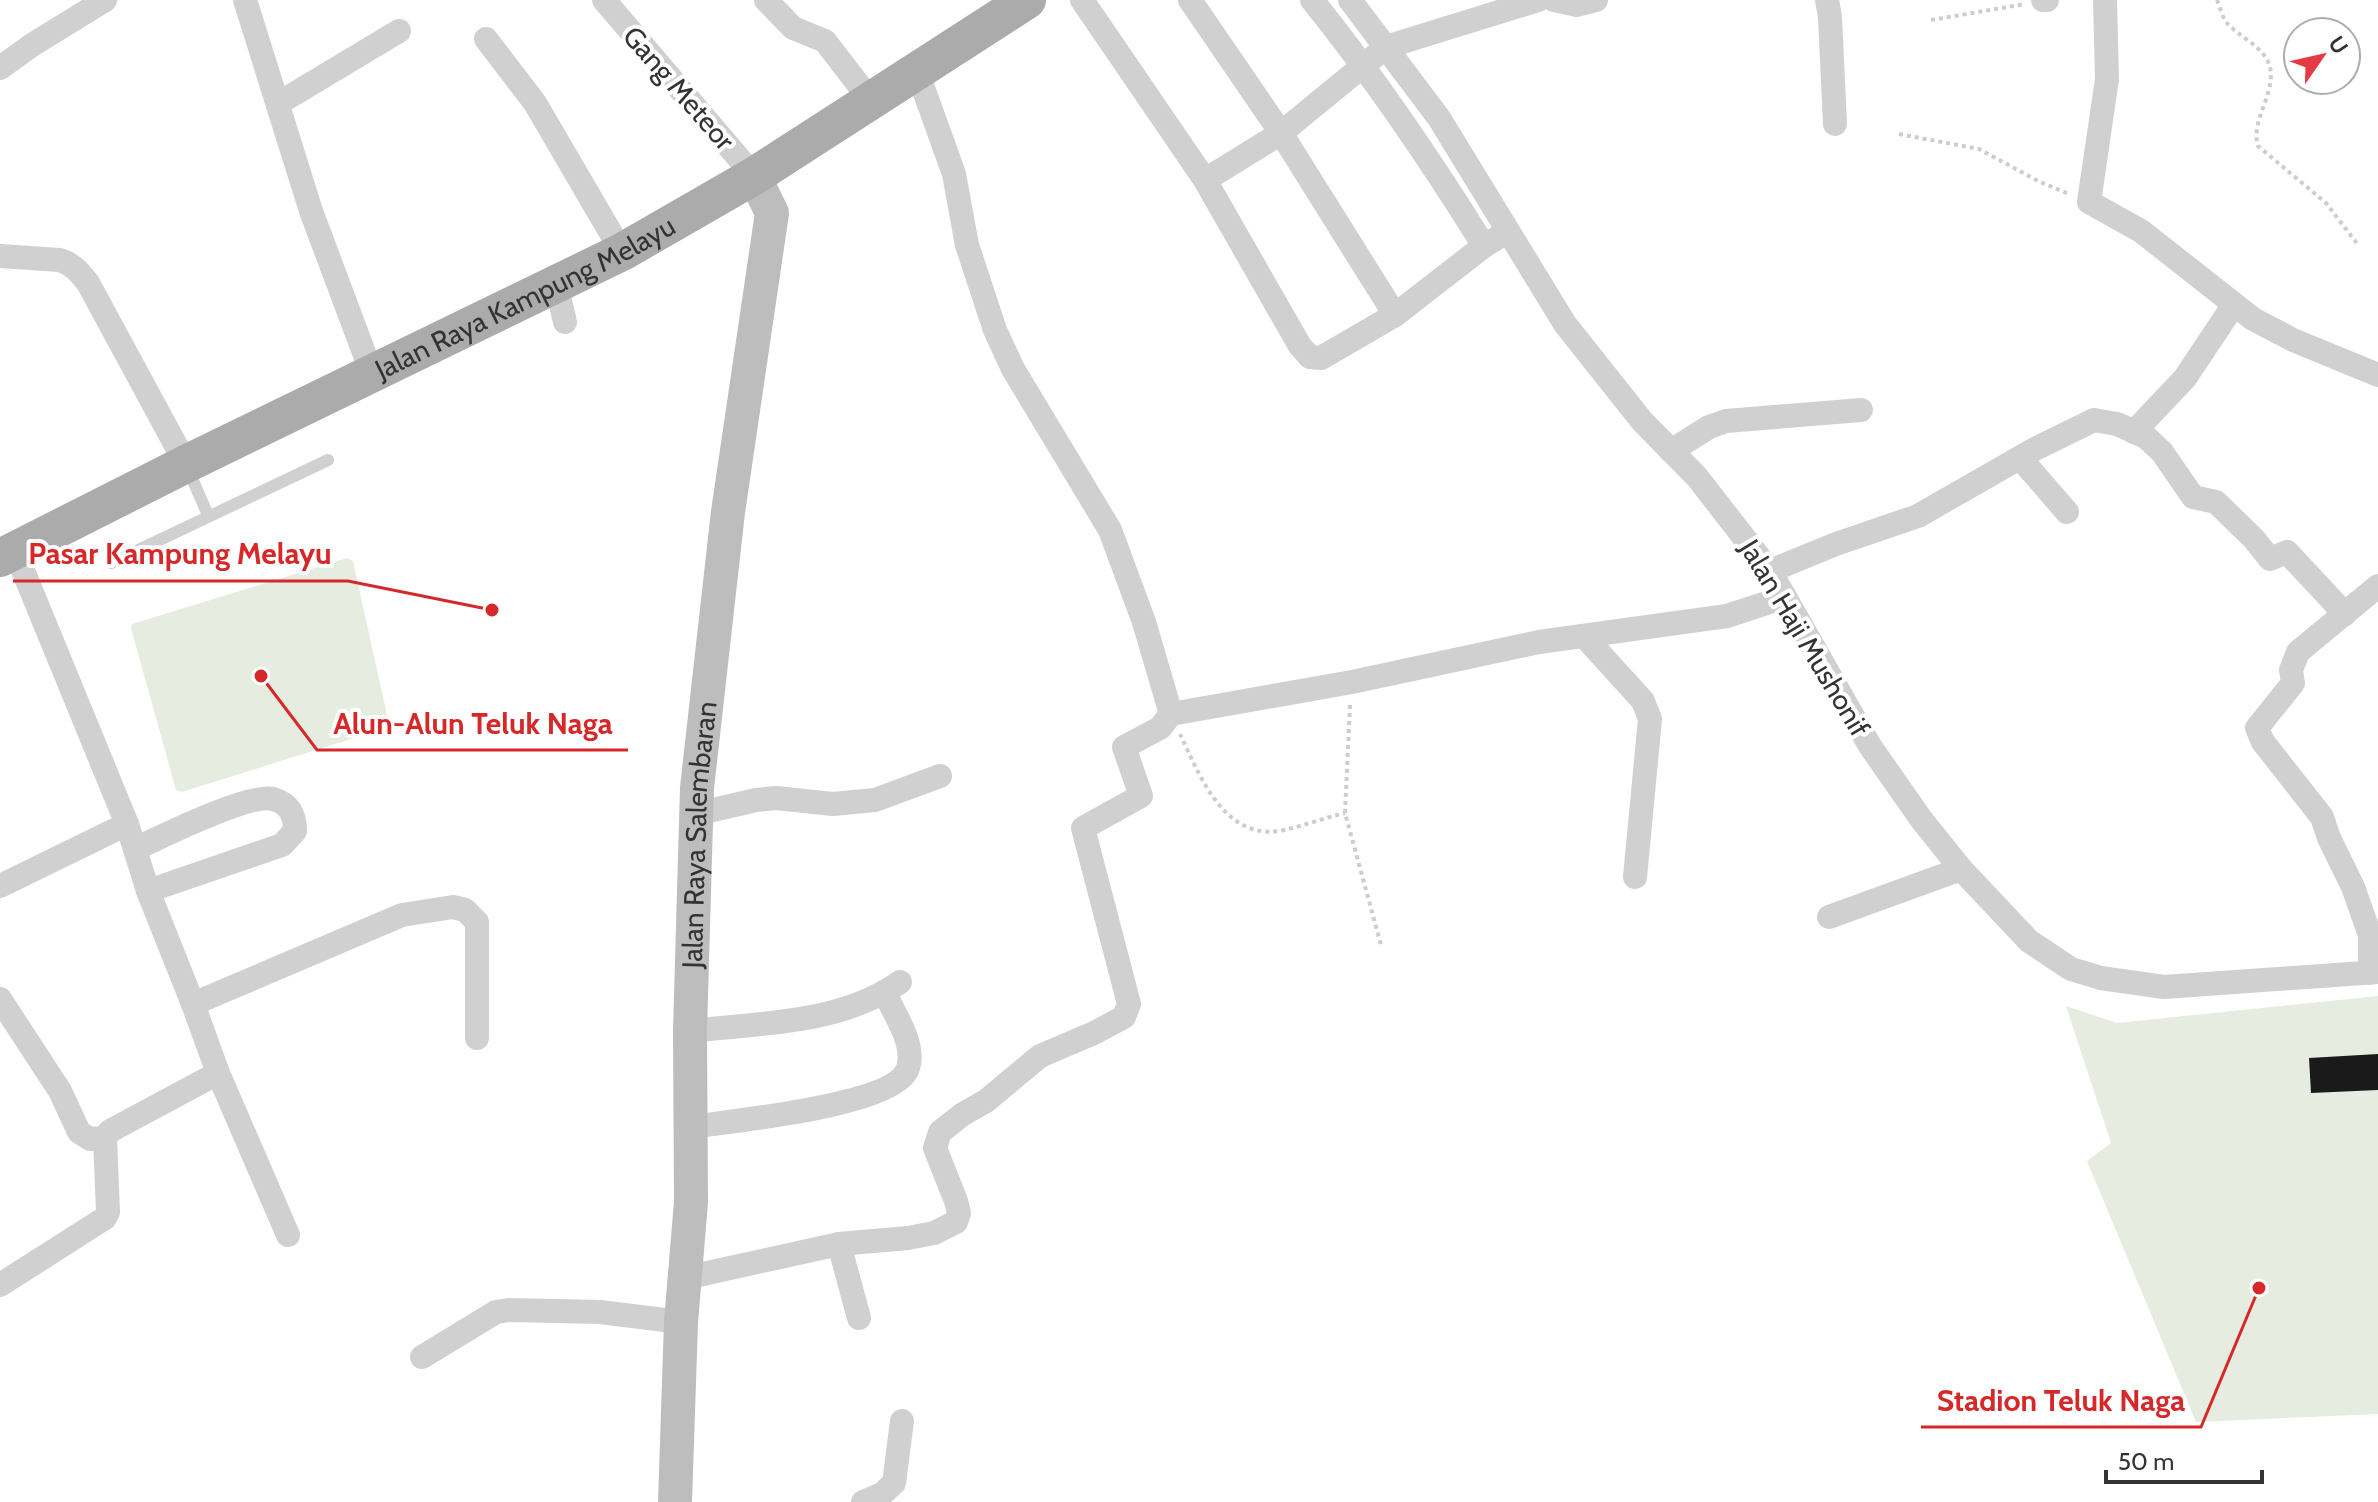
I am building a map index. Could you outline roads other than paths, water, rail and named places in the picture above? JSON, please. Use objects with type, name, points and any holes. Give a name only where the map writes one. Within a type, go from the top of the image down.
[{"type":"main road","name":"Jalan Raya Kampung Melayu","points":[[7,555],[186,464],[622,252],[754,176],[1018,3]]},
{"type":"main road","name":"Jalan Raya Salembaran","points":[[675,1502],[681,1322],[691,1202],[690,1031],[698,772],[728,512],[772,213],[754,176]]},
{"type":"street","points":[[0,68],[105,0]]},
{"type":"street","points":[[245,0],[311,211],[372,374]]},
{"type":"street","name":"Gang Meteor","points":[[604,0],[754,176]]},
{"type":"street","points":[[766,0],[793,28],[825,41],[871,101]]},
{"type":"street","points":[[1190,0],[1281,133],[1395,315]]},
{"type":"street","points":[[1312,0],[1364,64],[1484,246]]},
{"type":"street","name":"Jalan Haji Mushonif","points":[[1350,0],[1439,118],[1565,324],[1642,421],[1717,502],[1770,571],[1870,746],[1961,869],[2029,941],[2071,969],[2101,978],[2164,987],[2374,973]]},
{"type":"street","points":[[1205,180],[1281,133],[1386,47],[1538,0]]},
{"type":"street","points":[[1554,0],[1577,5],[1596,0]]},
{"type":"street","points":[[1827,0],[1835,124]]},
{"type":"street","points":[[2105,0],[2107,79],[2089,202],[2141,231],[2233,306],[2293,340],[2378,375]]},
{"type":"street","points":[[1093,4],[1205,180],[1300,346],[1310,357],[1321,358],[1395,315],[1484,246],[1507,232]]},
{"type":"street","points":[[279,103],[399,31]]},
{"type":"street","points":[[486,39],[535,103],[622,252]]},
{"type":"street","points":[[917,71],[954,174],[967,245],[984,302],[1013,369],[1110,530],[1144,622],[1171,714]]},
{"type":"street","points":[[0,256],[60,260],[69,262],[79,271],[186,464]]},
{"type":"street","points":[[556,284],[565,322]]},
{"type":"street","points":[[2134,432],[2185,378],[2233,306]]},
{"type":"street","points":[[1671,451],[1709,427],[1726,421],[1861,410]]},
{"type":"street","points":[[1770,571],[1918,516],[2094,420],[2117,424],[2157,446],[2193,497],[2216,502],[2270,559],[2287,552],[2345,614]]},
{"type":"street","points":[[2020,458],[2067,512]]},
{"type":"street","points":[[7,555],[127,824],[148,891],[218,1073],[288,1235]]},
{"type":"street","points":[[2374,973],[2370,935],[2322,817],[2263,742],[2257,728],[2293,683],[2291,670],[2298,652],[2378,586]]},
{"type":"street","points":[[685,1278],[839,1244],[934,1233],[956,1222],[959,1213],[956,1201],[935,1148],[940,1132],[986,1101],[1040,1056],[1124,1017],[1129,1004],[1083,828],[1141,796],[1124,747],[1160,728],[1171,714],[1352,682],[1539,642],[1727,616],[1785,597]]},
{"type":"street","points":[[1584,636],[1643,701],[1650,719],[1635,877]]},
{"type":"street","points":[[696,814],[776,798],[833,804],[875,800],[940,776]]},
{"type":"street","points":[[135,849],[223,809],[271,798],[288,806],[295,818],[295,831],[282,845],[148,891]]},
{"type":"street","points":[[0,886],[127,824]]},
{"type":"street","points":[[1829,917],[1961,869]]},
{"type":"street","points":[[193,1004],[402,915],[453,907],[465,910],[477,922],[477,1038]]},
{"type":"street","points":[[690,1031],[831,1013],[892,988],[909,1049],[909,1066],[903,1078],[839,1105],[691,1127]]},
{"type":"street","points":[[0,999],[60,1091],[79,1132],[90,1139],[105,1138]]},
{"type":"street","points":[[0,1285],[105,1218],[108,1212],[105,1138],[110,1131],[218,1073]]},
{"type":"street","points":[[839,1244],[859,1318]]},
{"type":"street","points":[[422,1357],[496,1312],[509,1310],[600,1312],[681,1322]]},
{"type":"street","points":[[863,1502],[882,1494],[894,1483],[902,1421]]},
{"type":"lane","points":[[111,563],[328,460]]},
{"type":"lane","points":[[186,464],[208,515]]},
{"type":"place","name":"Pasar Kampung Melayu","points":[[492,610]]},
{"type":"place","name":"Alun-Alun Teluk Naga","points":[[261,676]]},
{"type":"place","name":"Stadion Teluk Naga","points":[[2259,1288]]}]
